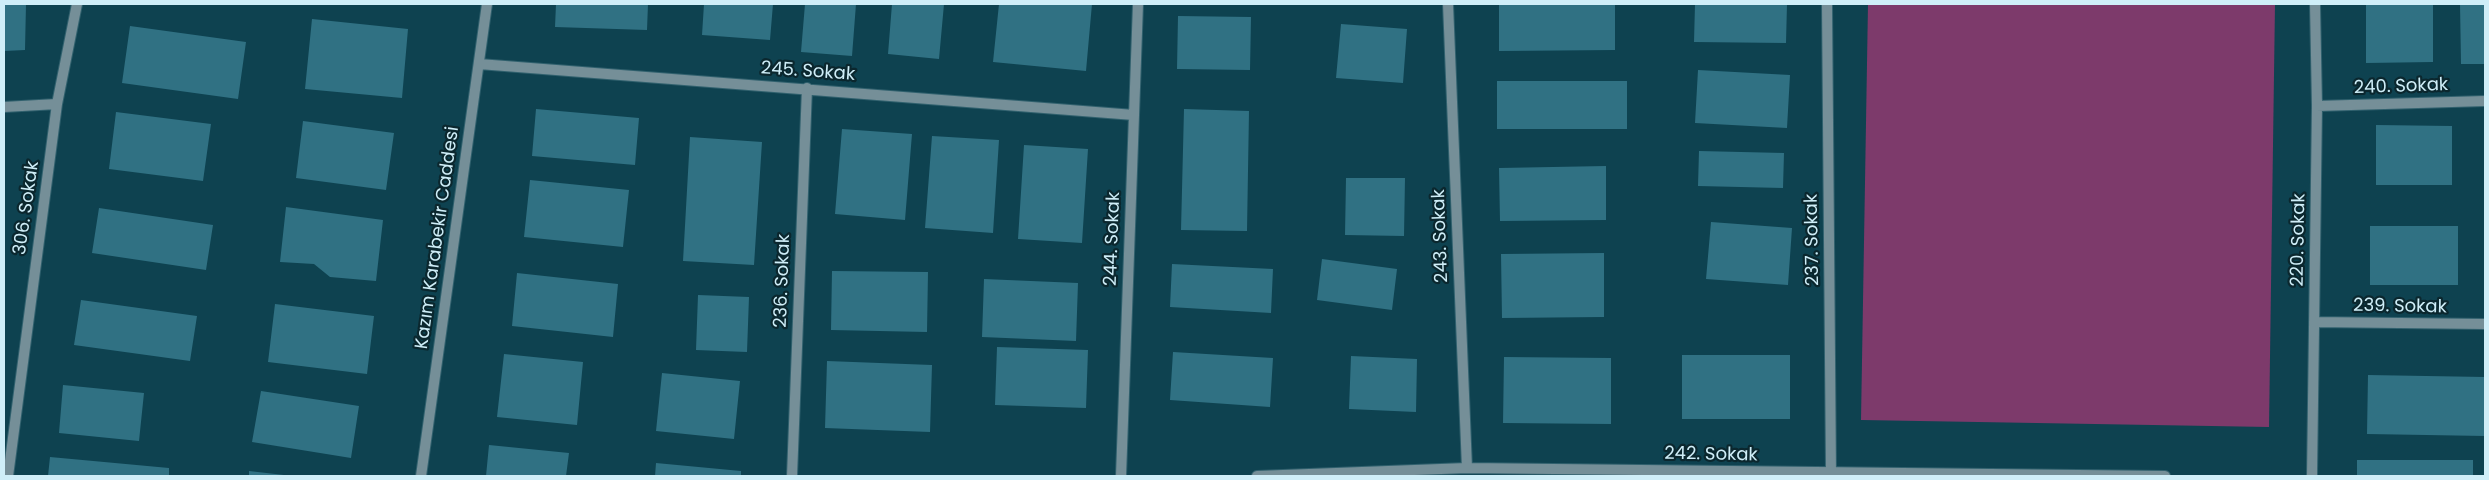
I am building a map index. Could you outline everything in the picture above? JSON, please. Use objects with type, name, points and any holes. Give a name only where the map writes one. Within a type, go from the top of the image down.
[{"type":"street","name":"306. Sokak","points":[[8,476],[57,104],[77,4]]},
{"type":"street","name":"Kazım Karabekir Caddesi","points":[[421,476],[488,4]]},
{"type":"street","name":"244. Sokak","points":[[1121,476],[1138,4]]},
{"type":"street","name":"243. Sokak","points":[[1448,4],[1467,468]]},
{"type":"street","name":"237. Sokak","points":[[1827,4],[1831,474]]},
{"type":"street","name":"220. Sokak","points":[[2312,476],[2317,106],[2316,4]]},
{"type":"street","name":"245. Sokak","points":[[479,64],[1134,114]]},
{"type":"street","name":"236. Sokak","points":[[792,476],[807,88]]},
{"type":"street","name":"240. Sokak","points":[[2317,106],[2485,101]]},
{"type":"street","points":[[4,107],[57,104]]},
{"type":"street","name":"239. Sokak","points":[[2314,322],[2485,324]]},
{"type":"street","name":"242. Sokak","points":[[1257,476],[1467,468],[1831,474],[2165,476]]},
{"type":"shaded area","points":[[1868,4],[2275,4],[2269,427],[1861,420]]},
{"type":"building","points":[[4,4],[26,4],[25,50],[4,51]]},
{"type":"building","points":[[556,4],[648,4],[647,30],[555,27]]},
{"type":"building","points":[[704,4],[773,4],[770,40],[702,35]]},
{"type":"building","points":[[805,4],[856,4],[852,56],[801,52]]},
{"type":"building","points":[[892,4],[944,4],[939,59],[888,54]]},
{"type":"building","points":[[999,4],[1092,4],[1086,71],[993,62]]},
{"type":"building","points":[[1499,4],[1615,4],[1615,50],[1499,51]]},
{"type":"building","points":[[1695,4],[1787,4],[1786,43],[1694,42]]},
{"type":"building","points":[[2366,4],[2433,4],[2433,62],[2366,63]]},
{"type":"building","points":[[2460,4],[2485,4],[2485,64],[2461,64]]},
{"type":"building","points":[[1178,16],[1251,17],[1250,70],[1177,69]]},
{"type":"building","points":[[312,19],[408,29],[402,98],[305,89]]},
{"type":"building","points":[[1341,24],[1407,29],[1403,83],[1336,78]]},
{"type":"building","points":[[130,26],[246,42],[238,99],[122,83]]},
{"type":"building","points":[[1698,70],[1790,75],[1787,128],[1695,123]]},
{"type":"building","points":[[1497,81],[1627,81],[1627,129],[1497,129]]},
{"type":"building","points":[[536,109],[639,118],[635,165],[532,156]]},
{"type":"building","points":[[1184,109],[1249,111],[1247,231],[1181,230]]},
{"type":"building","points":[[116,112],[211,124],[203,181],[109,169]]},
{"type":"building","points":[[303,121],[394,133],[386,190],[296,178]]},
{"type":"building","points":[[2376,125],[2452,126],[2452,185],[2376,185]]},
{"type":"building","points":[[842,129],[912,134],[905,220],[835,214]]},
{"type":"building","points":[[932,136],[999,140],[993,233],[925,228]]},
{"type":"building","points":[[690,137],[762,142],[754,265],[683,261]]},
{"type":"building","points":[[1024,145],[1088,149],[1082,243],[1018,239]]},
{"type":"building","points":[[1699,151],[1784,153],[1783,188],[1698,186]]},
{"type":"building","points":[[1606,166],[1606,220],[1500,221],[1499,168]]},
{"type":"building","points":[[1346,178],[1405,178],[1404,236],[1345,235]]},
{"type":"building","points":[[530,180],[629,190],[623,247],[524,237]]},
{"type":"building","points":[[286,207],[383,220],[376,281],[330,277],[314,264],[280,262]]},
{"type":"building","points":[[99,208],[213,225],[206,270],[92,253]]},
{"type":"building","points":[[1711,222],[1792,228],[1788,285],[1706,279]]},
{"type":"building","points":[[2370,226],[2458,226],[2458,285],[2370,285]]},
{"type":"building","points":[[1604,253],[1604,317],[1502,318],[1501,254]]},
{"type":"building","points":[[1322,259],[1397,269],[1392,310],[1317,300]]},
{"type":"building","points":[[1172,264],[1273,269],[1271,313],[1170,307]]},
{"type":"building","points":[[832,271],[928,272],[927,332],[831,330]]},
{"type":"building","points":[[517,273],[618,284],[613,337],[512,326]]},
{"type":"building","points":[[984,279],[1078,283],[1076,341],[982,337]]},
{"type":"building","points":[[698,295],[749,297],[747,352],[696,350]]},
{"type":"building","points":[[81,300],[197,316],[190,361],[74,345]]},
{"type":"building","points":[[275,304],[374,316],[367,374],[268,362]]},
{"type":"building","points":[[997,347],[1088,350],[1086,408],[995,405]]},
{"type":"building","points":[[1173,352],[1273,358],[1270,407],[1170,400]]},
{"type":"building","points":[[504,354],[583,362],[577,425],[497,417]]},
{"type":"building","points":[[1682,355],[1790,355],[1790,419],[1682,419]]},
{"type":"building","points":[[1351,356],[1417,359],[1416,412],[1349,409]]},
{"type":"building","points":[[1504,357],[1611,358],[1611,424],[1503,423]]},
{"type":"building","points":[[827,361],[932,365],[930,432],[825,428]]},
{"type":"building","points":[[662,373],[740,381],[734,439],[656,431]]},
{"type":"building","points":[[2368,375],[2485,377],[2485,436],[2367,434]]},
{"type":"building","points":[[63,385],[144,393],[139,441],[59,433]]},
{"type":"building","points":[[261,391],[359,406],[351,458],[252,442]]},
{"type":"building","points":[[489,445],[569,453],[566,476],[486,476]]},
{"type":"building","points":[[50,457],[169,468],[169,476],[48,476]]},
{"type":"building","points":[[2357,460],[2473,460],[2473,476],[2357,476]]},
{"type":"building","points":[[656,463],[741,471],[741,476],[655,476]]},
{"type":"building","points":[[249,471],[284,475],[284,476],[249,476]]}]
